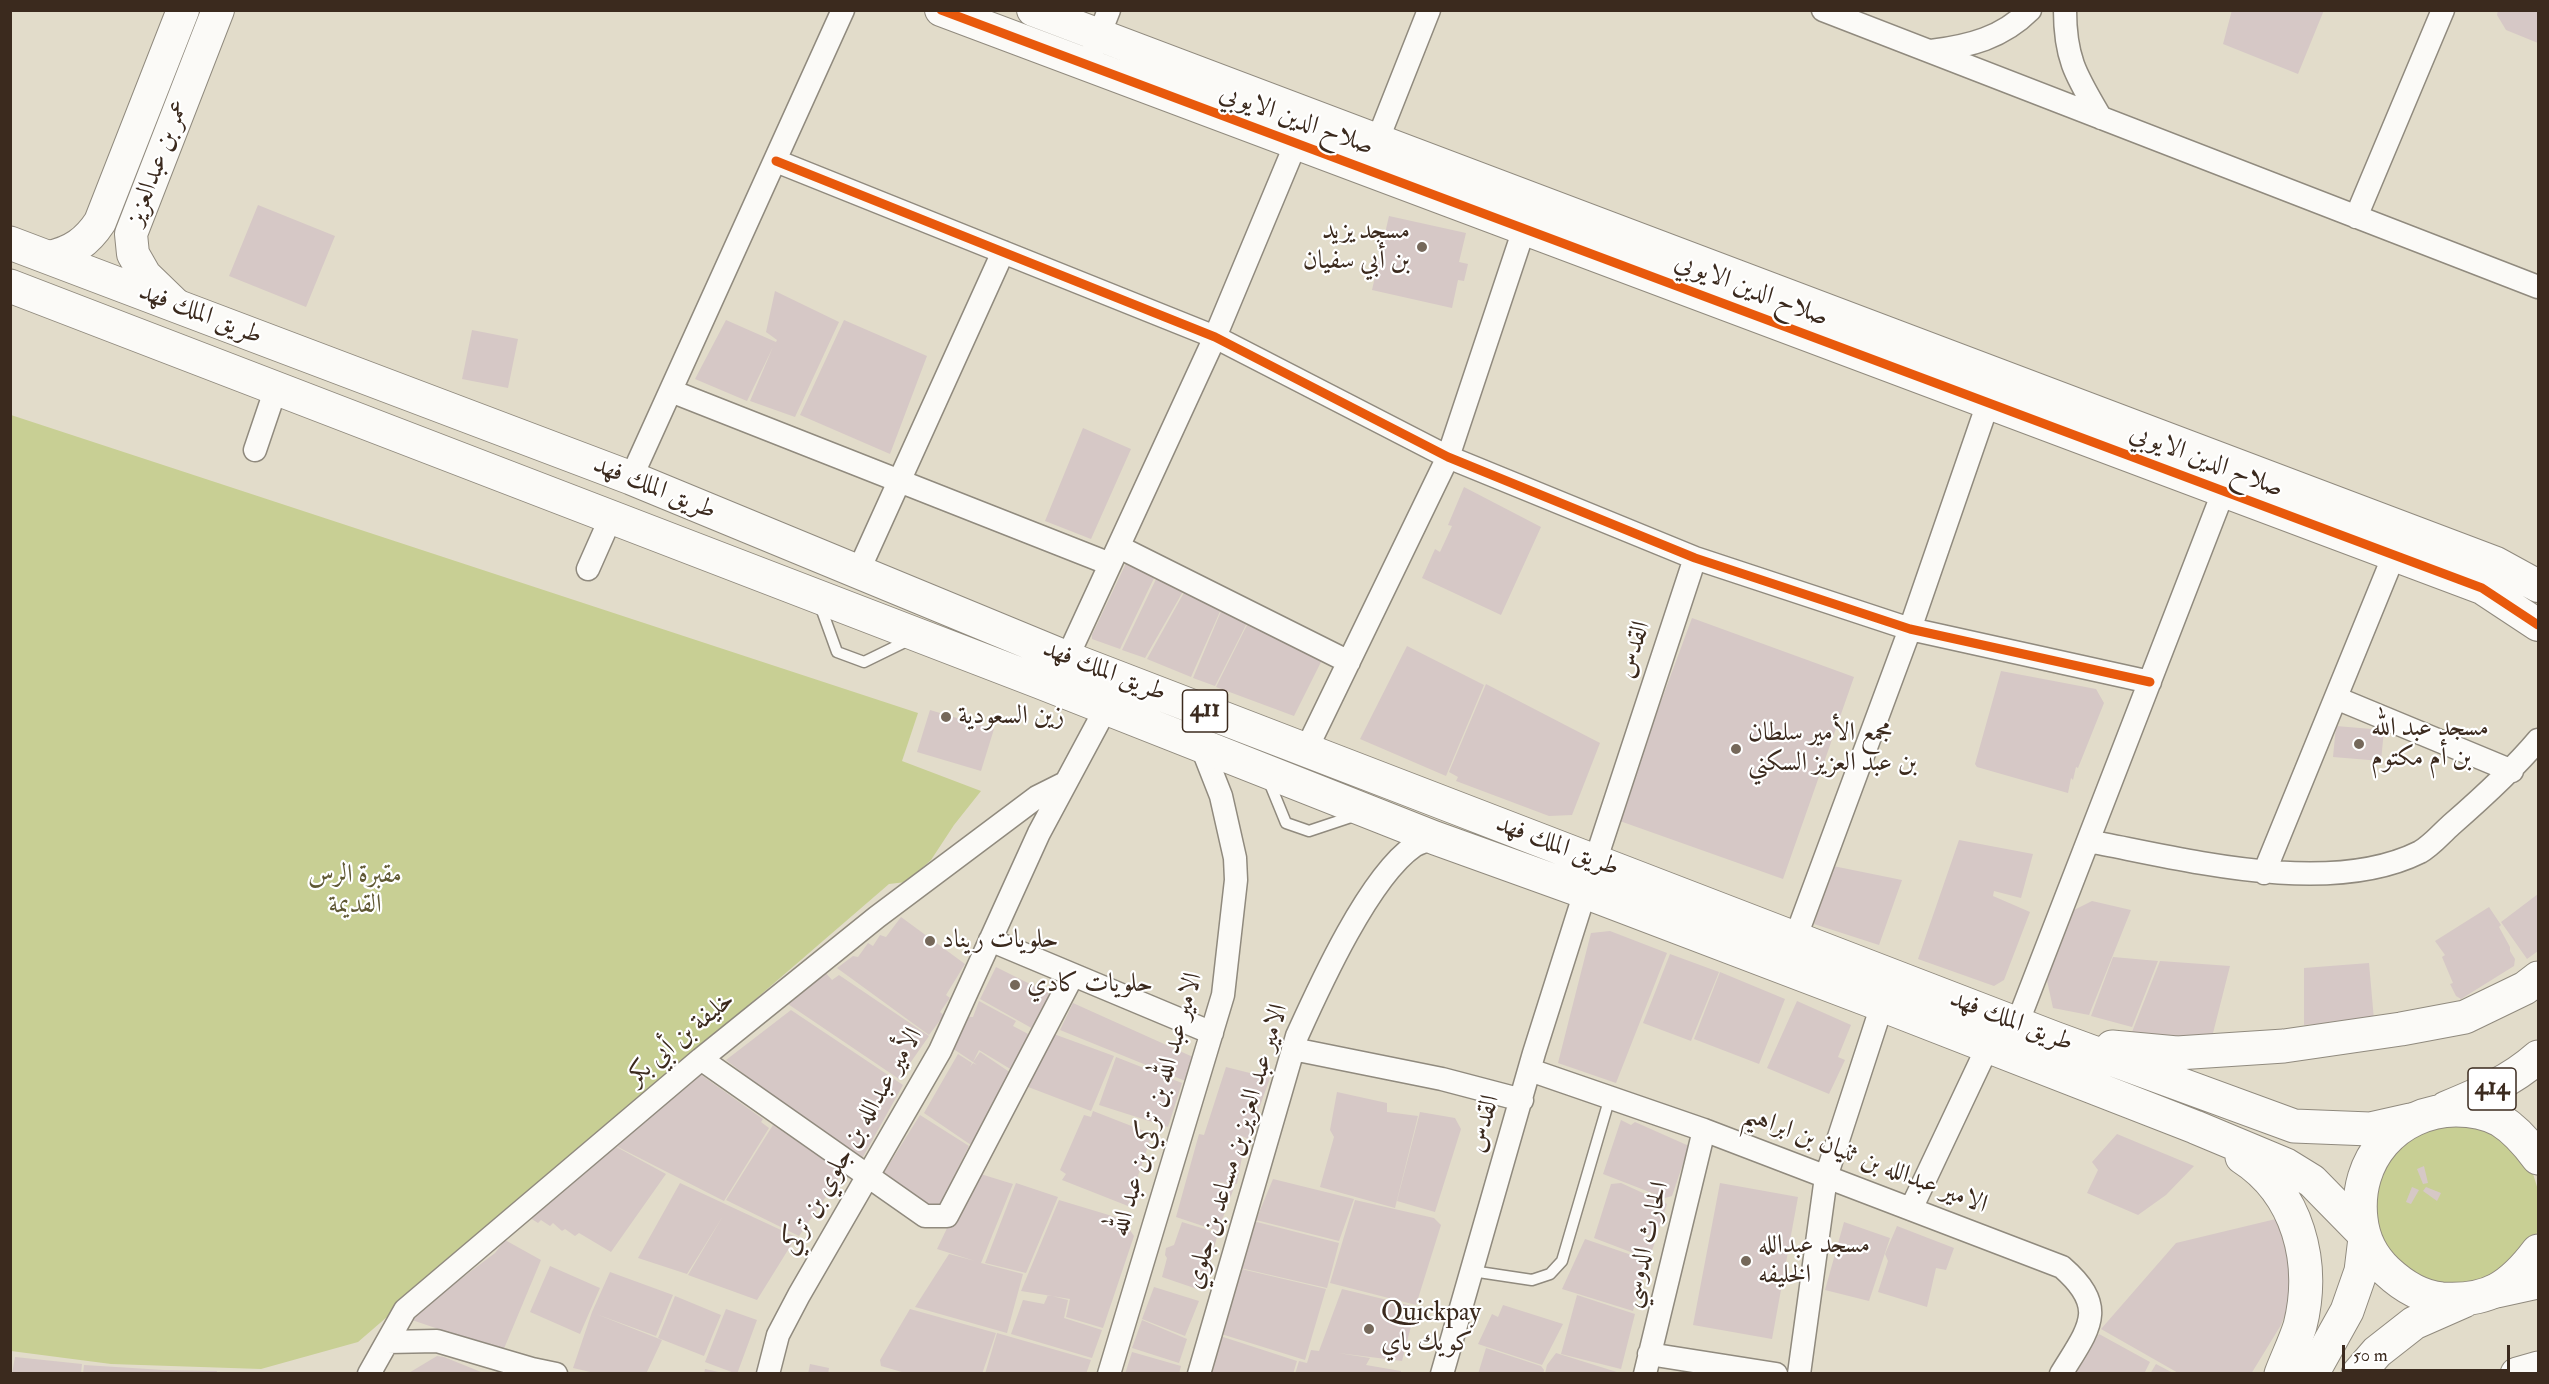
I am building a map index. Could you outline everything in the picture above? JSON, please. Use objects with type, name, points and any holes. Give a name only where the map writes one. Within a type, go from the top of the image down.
[{"type":"main road","name":"طريق الملك فهد","points":[[10,243],[632,478],[1067,658],[1306,750],[1882,1005],[2195,1127],[2286,1165],[2312,1181],[2364,1235]]},
{"type":"main road","name":"طريق الملك فهد","points":[[10,286],[918,635],[1435,838],[1590,877],[1795,939],[2054,1038],[2294,1126],[2370,1129],[2425,1115]]},
{"type":"main road","points":[[850,609],[862,574]]},
{"type":"main road","points":[[2054,1038],[2176,1053],[2284,1046],[2465,1017],[2525,988],[2538,978]]},
{"type":"main road","name":"414","points":[[2425,1115],[2497,1087],[2523,1071],[2538,1057]]},
{"type":"main road","points":[[2316,1367],[2347,1311],[2361,1271],[2364,1235],[2359,1201],[2366,1168],[2384,1140],[2425,1115],[2469,1110],[2498,1119],[2523,1137],[2538,1158]]},
{"type":"main road","points":[[2195,1127],[2257,1167],[2279,1189],[2295,1219],[2304,1257],[2306,1291],[2299,1327],[2280,1374]]},
{"type":"main road","points":[[2364,1235],[2378,1263],[2402,1285],[2432,1298],[2465,1300]]},
{"type":"main road","points":[[2497,1291],[2522,1273],[2538,1251]]},
{"type":"main road","points":[[2358,1374],[2377,1352],[2414,1323],[2465,1300],[2538,1282]]},
{"type":"main road","points":[[2316,1367],[2340,1359],[2351,1367],[2353,1374]]},
{"type":"main road","points":[[2517,1374],[2538,1368]]},
{"type":"street","name":"عمر بن عبدالعزيز","points":[[49,257],[79,246],[92,235],[100,222],[183,10]]},
{"type":"street","name":"عمر بن عبدالعزيز","points":[[176,305],[145,275],[133,254],[131,234],[218,10]]},
{"type":"street","points":[[632,478],[843,10]]},
{"type":"street","name":"صلاح الدين الايوبي","points":[[941,10],[1988,403],[2496,563],[2536,580]]},
{"type":"street","name":"صلاح الدين الايوبي","points":[[1033,10],[1104,23],[1378,141],[2229,478],[2394,555],[2482,588],[2538,625]]},
{"type":"street","points":[[1366,170],[1429,10]]},
{"type":"street","points":[[1823,10],[2538,287]]},
{"type":"street","points":[[1929,51],[1967,47],[1991,38],[2016,24],[2030,10]]},
{"type":"street","points":[[2065,10],[2066,45],[2071,62],[2101,118]]},
{"type":"street","points":[[2356,217],[2443,10]]},
{"type":"street","points":[[1087,65],[1104,23]]},
{"type":"street","points":[[1067,658],[1215,337],[1296,143]]},
{"type":"street","points":[[776,161],[1215,337],[1448,457],[1695,558],[1910,629],[2150,682]]},
{"type":"street","points":[[1306,750],[1448,457],[1524,229]]},
{"type":"street","points":[[862,574],[900,480],[1003,252]]},
{"type":"street","points":[[255,450],[276,388]]},
{"type":"street","points":[[671,391],[900,480],[1114,555],[1349,662]]},
{"type":"street","points":[[1795,939],[1910,629],[1988,403]]},
{"type":"street","points":[[2017,1024],[2229,478]]},
{"type":"street","points":[[588,569],[611,517]]},
{"type":"street","points":[[2264,873],[2394,555]]},
{"type":"street","name":"القدس","points":[[1442,1374],[1530,1070],[1590,877],[1695,558]]},
{"type":"street","points":[[2510,605],[2536,580]]},
{"type":"street","points":[[2336,698],[2512,771]]},
{"type":"street","points":[[1106,708],[1065,783],[990,940],[1212,1033]]},
{"type":"street","points":[[2088,841],[2264,873],[2356,870],[2388,864],[2422,851],[2512,771],[2538,740]]},
{"type":"street","name":"الامير عبد الله بن تركي بن عبد الله","points":[[1109,1374],[1223,995],[1236,880],[1235,858],[1224,808],[1201,745]]},
{"type":"street","name":"خليفة بن أبي بكر","points":[[369,1374],[405,1310],[701,1059],[877,917],[1038,797],[1065,783]]},
{"type":"street","name":"الامير عبد العزيز بن مساعد بن جلوي","points":[[1199,1374],[1293,1049],[1317,992],[1371,893],[1413,846],[1435,838]]},
{"type":"street","name":"الأمير عبدالله بن جلوي بن تركي","points":[[768,1374],[778,1335],[867,1175],[940,1051],[990,940]]},
{"type":"street","points":[[701,1059],[925,1216],[947,1216],[1073,975]]},
{"type":"street","points":[[1799,1374],[1826,1177],[1882,1005]]},
{"type":"street","points":[[1911,1209],[1988,1046]]},
{"type":"street","points":[[1293,1049],[1442,1079],[1521,1100]]},
{"type":"street","name":"الامير عبدالله بن ثنيان بن ابراهيم","points":[[1530,1070],[1704,1130],[2062,1267],[2079,1282],[2090,1299],[2090,1322],[2061,1374]]},
{"type":"street","name":"الحارث الدوسي","points":[[1647,1364],[1704,1130]]},
{"type":"street","points":[[387,1342],[436,1341],[556,1374]]},
{"type":"street","points":[[1647,1364],[1776,1374]]},
{"type":"lane","points":[[816,596],[837,652],[864,662],[918,635]]},
{"type":"lane","points":[[1472,1271],[1532,1280],[1550,1274],[1562,1261],[1610,1097]]},
{"type":"green space","name":"مقبرة الرس القديمة","points":[[11,415],[918,713],[902,761],[981,791],[954,825],[931,860],[906,882],[889,884],[358,1342],[261,1369],[111,1364],[11,1351]]},
{"type":"green space","points":[[2445,1118],[2504,1132],[2530,1164],[2538,1190],[2538,1228],[2534,1243],[2517,1268],[2443,1291],[2390,1263],[2372,1224],[2383,1155]]},
{"type":"building","points":[[2232,10],[2324,10],[2298,74],[2223,44]]},
{"type":"building","points":[[2498,10],[2538,10],[2538,43],[2506,30],[2497,15]]},
{"type":"building","points":[[258,205],[335,236],[306,307],[229,276]]},
{"type":"building","name":"مسجد يزيد بن أبي سفيان","points":[[1389,216],[1466,233],[1459,262],[1468,264],[1464,281],[1458,280],[1452,308],[1372,290]]},
{"type":"building","points":[[775,291],[839,322],[795,417],[750,401],[773,347],[747,401],[695,379],[726,320],[776,342],[777,340],[766,332]]},
{"type":"building","points":[[844,320],[927,356],[890,454],[800,415]]},
{"type":"building","points":[[472,330],[518,339],[508,388],[462,379]]},
{"type":"building","points":[[1083,428],[1131,449],[1091,539],[1045,521]]},
{"type":"building","points":[[1464,487],[1541,527],[1501,615],[1422,578],[1435,549],[1440,552],[1452,526],[1448,525]]},
{"type":"building","points":[[1127,561],[1156,574],[1120,649],[1092,639],[1092,635]]},
{"type":"building","points":[[1158,575],[1185,588],[1145,658],[1122,650]]},
{"type":"building","points":[[1186,589],[1222,607],[1191,677],[1147,659]]},
{"type":"building","points":[[1222,609],[1247,623],[1215,686],[1193,678]]},
{"type":"building","name":"مجمع الأمير سلطان بن عبد العزيز السكني","points":[[1692,618],[1854,677],[1783,879],[1617,820]]},
{"type":"building","points":[[1249,621],[1324,656],[1294,716],[1216,687]]},
{"type":"building","points":[[1407,646],[1484,685],[1446,776],[1360,739]]},
{"type":"building","points":[[2001,671],[2096,689],[2104,703],[2078,768],[2076,767],[2073,780],[2071,778],[2068,793],[1977,767],[1975,764]]},
{"type":"building","points":[[1486,684],[1600,743],[1572,815],[1549,816],[1456,781],[1458,777],[1449,772]]},
{"type":"building","points":[[930,710],[994,729],[981,771],[917,752]]},
{"type":"building","name":"مسجد عبد الله بن أم مكتوم","points":[[2336,726],[2384,730],[2381,761],[2333,757]]},
{"type":"building","points":[[1959,840],[2033,854],[2021,898],[1994,891],[1993,896],[2030,912],[2004,980],[1994,986],[1918,959]]},
{"type":"building","points":[[1833,866],[1902,880],[1879,945],[1814,924]]},
{"type":"building","points":[[2538,894],[2538,951],[2527,959],[2501,922]]},
{"type":"building","points":[[2092,901],[2131,910],[2089,1015],[2053,1008],[2046,976],[2074,910]]},
{"type":"building","points":[[2489,907],[2501,925],[2499,927],[2515,959],[2514,966],[2461,999],[2456,996],[2450,984],[2453,983],[2442,957],[2445,955],[2435,941]]},
{"type":"building","points":[[901,917],[965,964],[946,995],[950,998],[940,1012],[944,1015],[929,1035],[837,968],[853,956],[858,957],[868,943],[873,946],[880,935],[886,937]]},
{"type":"building","points":[[1610,931],[1667,953],[1616,1083],[1558,1063],[1591,933]]},
{"type":"building","points":[[1670,954],[1719,972],[1691,1041],[1643,1023]]},
{"type":"building","points":[[2113,957],[2158,961],[2132,1027],[2091,1016]]},
{"type":"building","points":[[2160,961],[2230,966],[2211,1041],[2132,1032]]},
{"type":"building","points":[[2369,963],[2374,1020],[2304,1025],[2304,968]]},
{"type":"building","points":[[996,967],[1052,995],[1035,1030],[980,999]]},
{"type":"building","points":[[824,971],[832,980],[839,975],[929,1036],[899,1079],[785,1002]]},
{"type":"building","points":[[1720,972],[1785,999],[1759,1064],[1694,1039]]},
{"type":"building","points":[[979,1001],[1016,1021],[1013,1026],[1030,1035],[1012,1070],[979,1050],[973,1062],[952,1048],[969,1017],[973,1017]]},
{"type":"building","points":[[1797,1001],[1851,1025],[1838,1057],[1845,1060],[1829,1094],[1767,1068]]},
{"type":"building","points":[[1073,1003],[1193,1057],[1188,1082],[1060,1030]]},
{"type":"building","points":[[791,1010],[903,1085],[859,1164],[726,1060]]},
{"type":"building","points":[[1051,1033],[1114,1056],[1091,1111],[1023,1085]]},
{"type":"building","points":[[980,1052],[1011,1073],[971,1145],[924,1113],[958,1054],[972,1063],[970,1067],[973,1063],[977,1065],[973,1062]]},
{"type":"building","points":[[1116,1057],[1182,1083],[1168,1127],[1099,1105]]},
{"type":"building","points":[[1226,1067],[1270,1078],[1248,1139],[1242,1136],[1240,1143],[1226,1140],[1244,1146],[1237,1184],[1208,1181],[1235,1185],[1218,1231],[1176,1217],[1199,1134],[1204,1135]]},
{"type":"building","points":[[700,1074],[763,1119],[761,1122],[769,1128],[724,1201],[616,1146]]},
{"type":"building","points":[[1337,1092],[1387,1103],[1387,1112],[1418,1116],[1395,1208],[1320,1187],[1334,1137],[1330,1130]]},
{"type":"building","points":[[1093,1111],[1152,1134],[1128,1206],[1062,1180],[1066,1174],[1060,1170],[1084,1115],[1091,1117]]},
{"type":"building","points":[[1420,1112],[1455,1118],[1461,1129],[1435,1212],[1397,1201]]},
{"type":"building","points":[[920,1115],[969,1146],[937,1211],[883,1174]]},
{"type":"building","points":[[1621,1120],[1631,1125],[1635,1122],[1689,1146],[1672,1196],[1665,1198],[1603,1174]]},
{"type":"building","points":[[773,1125],[843,1172],[799,1236],[726,1200]]},
{"type":"building","points":[[2117,1134],[2194,1166],[2166,1195],[2138,1215],[2087,1193],[2098,1170],[2092,1162]]},
{"type":"building","points":[[611,1144],[666,1174],[611,1252],[579,1233],[575,1236],[565,1229],[562,1231],[553,1223],[550,1226],[541,1220],[538,1223],[527,1216]]},
{"type":"building","points":[[2424,1166],[2428,1183],[2423,1184],[2417,1169]]},
{"type":"building","points":[[974,1172],[1013,1184],[981,1263],[1023,1274],[1007,1333],[915,1307],[949,1254],[975,1261],[937,1249]]},
{"type":"building","points":[[1273,1179],[1354,1199],[1339,1241],[1256,1220]]},
{"type":"building","points":[[680,1183],[796,1237],[757,1300],[688,1275],[723,1216],[687,1274],[638,1258]]},
{"type":"building","points":[[1016,1183],[1058,1197],[1026,1273],[985,1263]]},
{"type":"building","points":[[1621,1183],[1667,1204],[1659,1228],[1654,1227],[1651,1235],[1644,1235],[1655,1242],[1649,1259],[1594,1238],[1611,1184]]},
{"type":"building","name":"مسجد عبدالله الخليفه","points":[[1720,1183],[1798,1197],[1772,1339],[1693,1325]]},
{"type":"building","points":[[2412,1187],[2419,1190],[2411,1204],[2406,1202]]},
{"type":"building","points":[[2426,1187],[2441,1193],[2437,1201],[2423,1191]]},
{"type":"building","points":[[1059,1200],[1122,1219],[1134,1236],[1103,1328],[1066,1317],[1070,1299],[1021,1291]]},
{"type":"building","points":[[1355,1200],[1434,1218],[1441,1225],[1416,1305],[1330,1283]]},
{"type":"building","points":[[2280,1218],[2296,1287],[2281,1325],[2251,1374],[2180,1374],[2101,1329],[2176,1243]]},
{"type":"building","points":[[1253,1221],[1339,1243],[1327,1288],[1236,1267]]},
{"type":"building","points":[[1182,1222],[1218,1233],[1203,1291],[1162,1277],[1167,1258],[1166,1248],[1174,1245]]},
{"type":"building","points":[[1844,1222],[1890,1238],[1869,1301],[1825,1290]]},
{"type":"building","points":[[1897,1226],[1954,1248],[1946,1270],[1936,1268],[1927,1307],[1878,1292],[1888,1261],[1885,1254]]},
{"type":"building","points":[[1585,1239],[1649,1261],[1633,1311],[1562,1289]]},
{"type":"building","points":[[505,1240],[541,1260],[503,1351],[412,1320],[450,1287],[495,1253]]},
{"type":"building","points":[[550,1266],[600,1288],[580,1334],[530,1312]]},
{"type":"building","points":[[1237,1268],[1326,1289],[1305,1360],[1218,1333]]},
{"type":"building","points":[[610,1272],[673,1295],[656,1336],[596,1314],[662,1340],[646,1374],[599,1374],[573,1368],[592,1312]]},
{"type":"building","points":[[1154,1287],[1199,1301],[1185,1336],[1142,1319]]},
{"type":"building","name":"Quickpay كويك باي","points":[[1342,1289],[1416,1307],[1402,1361],[1338,1353],[1370,1358],[1366,1365],[1401,1371],[1400,1374],[1295,1374],[1299,1361],[1307,1363],[1311,1350],[1319,1351]]},
{"type":"building","points":[[1048,1295],[1068,1300],[1064,1318],[1102,1330],[1092,1358],[1011,1334],[1023,1300],[1044,1304]]},
{"type":"building","points":[[1577,1295],[1635,1314],[1621,1369],[1561,1354]]},
{"type":"building","points":[[675,1296],[721,1315],[704,1356],[658,1338]]},
{"type":"building","points":[[1503,1305],[1563,1324],[1542,1365],[1478,1344],[1492,1314],[1498,1317]]},
{"type":"building","points":[[726,1309],[757,1320],[737,1374],[705,1362]]},
{"type":"building","points":[[910,1309],[996,1333],[982,1374],[909,1374],[881,1366],[880,1360]]},
{"type":"building","points":[[1142,1320],[1187,1339],[1179,1363],[1132,1348]]},
{"type":"building","points":[[997,1333],[1091,1360],[1086,1374],[985,1374]]},
{"type":"building","points":[[2099,1334],[2150,1362],[2144,1374],[2072,1374]]},
{"type":"building","points":[[1217,1335],[1297,1361],[1293,1374],[1207,1374]]},
{"type":"building","points":[[1486,1348],[1541,1366],[1544,1370],[1543,1374],[1478,1374]]},
{"type":"building","points":[[1132,1352],[1181,1366],[1179,1374],[1125,1374]]},
{"type":"building","points":[[1556,1353],[1620,1374],[1545,1374],[1547,1365]]},
{"type":"building","points":[[437,1356],[444,1357],[486,1374],[407,1374]]},
{"type":"building","points":[[15,1357],[82,1364],[81,1374],[12,1374]]},
{"type":"building","points":[[810,1364],[829,1368],[828,1374],[808,1374]]},
{"type":"building","points":[[2156,1364],[2175,1374],[2150,1374]]},
{"type":"building","points":[[84,1365],[217,1371],[216,1374],[83,1374]]},
{"type":"building","points":[[705,1369],[723,1373],[723,1374],[704,1374]]},
{"type":"cycle path","points":[[941,10],[2482,588],[2538,625]]},
{"type":"cycle path","points":[[776,161],[1215,337],[1448,457],[1695,558],[1910,629],[2150,682]]},
{"type":"place","name":"مسجد يزيد بن أبي سفيان","points":[[1422,247]]},
{"type":"place","name":"زين السعودية","points":[[946,717]]},
{"type":"place","name":"مسجد عبد الله بن أم مكتوم","points":[[2359,744]]},
{"type":"place","name":"مجمع الأمير سلطان بن عبد العزيز السكني","points":[[1736,749]]},
{"type":"place","name":"حلويات ريناد","points":[[930,941]]},
{"type":"place","name":"حلويات كادي","points":[[1015,985]]},
{"type":"place","name":"مسجد عبدالله الخليفه","points":[[1746,1261]]},
{"type":"place","name":"Quickpay كويك باي","points":[[1369,1329]]}]
